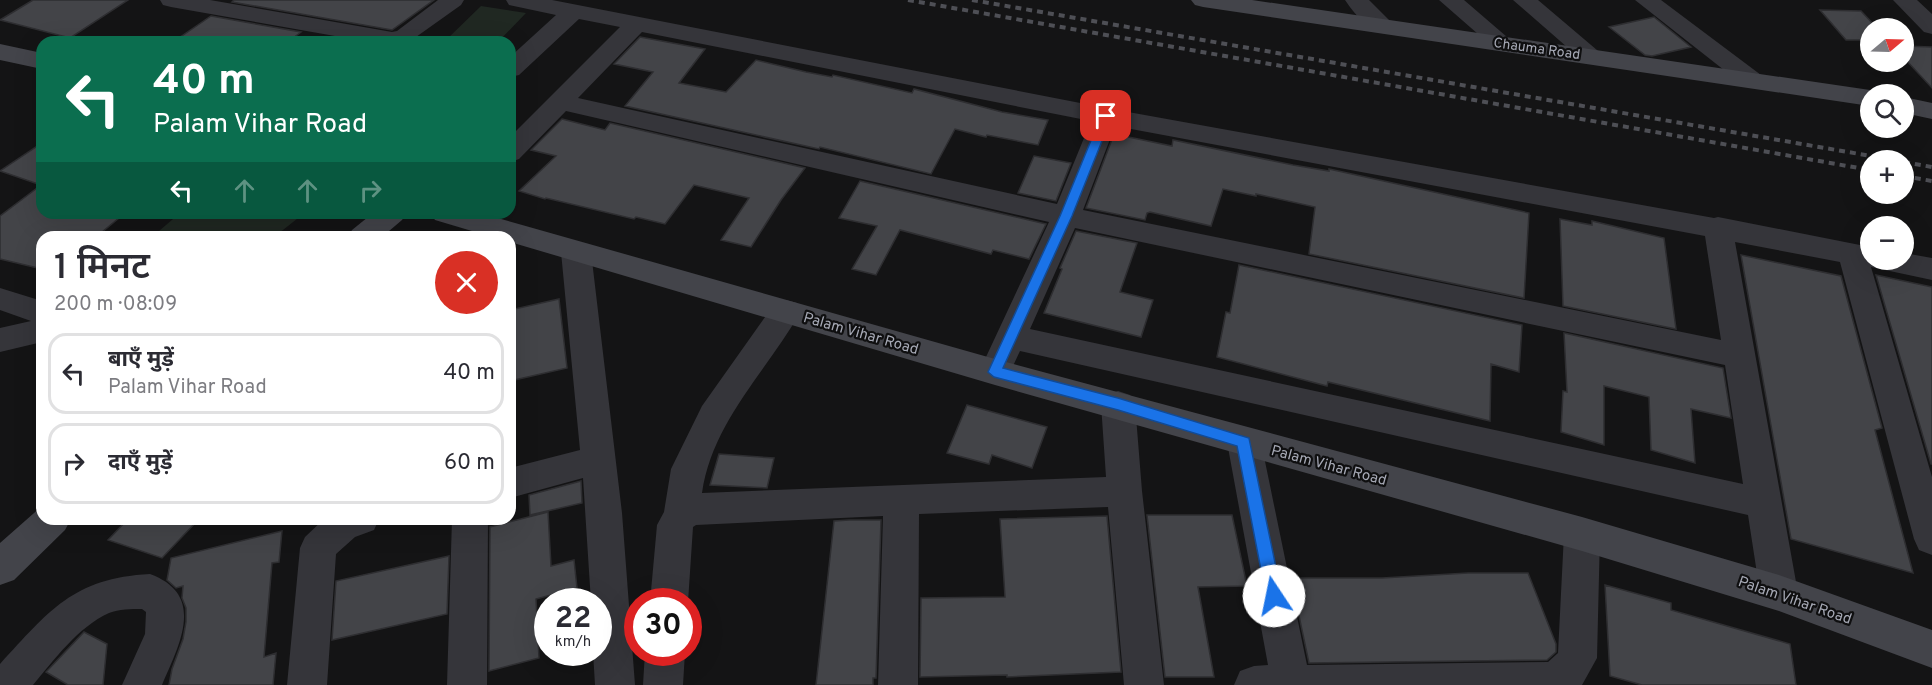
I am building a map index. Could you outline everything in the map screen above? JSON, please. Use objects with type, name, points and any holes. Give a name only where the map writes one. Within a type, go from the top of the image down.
[{"type":"street","points":[[171,0],[374,36]]},
{"type":"street","points":[[261,17],[286,0]]},
{"type":"street","points":[[405,36],[453,0]]},
{"type":"street","points":[[517,0],[1106,116],[1860,255]]},
{"type":"street","name":"Chauma Road","points":[[1203,0],[1860,96]]},
{"type":"street","points":[[1356,0],[1384,27]]},
{"type":"street","points":[[1450,0],[1502,43]]},
{"type":"street","points":[[1524,0],[1592,56]]},
{"type":"street","points":[[1646,0],[1752,80]]},
{"type":"street","points":[[1916,5],[1932,27]]},
{"type":"street","points":[[516,64],[574,11]]},
{"type":"street","points":[[516,147],[636,24]]},
{"type":"street","points":[[0,52],[36,61]]},
{"type":"street","points":[[560,102],[1066,216],[1739,356]]},
{"type":"street","points":[[1914,107],[1932,111]]},
{"type":"street","points":[[994,372],[1066,216],[1106,116]]},
{"type":"street","points":[[355,224],[372,219]]},
{"type":"street","name":"Palam Vihar Road","points":[[464,219],[490,227]]},
{"type":"street","points":[[1718,227],[1779,592]]},
{"type":"street","name":"Palam Vihar Road","points":[[516,235],[994,372],[1118,404],[1244,442],[1581,534],[1779,592],[1932,649]]},
{"type":"street","points":[[576,252],[599,459],[615,685]]},
{"type":"street","points":[[1914,265],[1932,268]]},
{"type":"street","points":[[1865,270],[1932,539]]},
{"type":"street","points":[[0,299],[36,311]]},
{"type":"street","points":[[670,588],[675,525],[681,515],[688,469],[700,439],[786,311]]},
{"type":"street","points":[[0,340],[36,331]]},
{"type":"street","points":[[1011,337],[1763,503]]},
{"type":"street","points":[[1118,404],[1124,491],[1144,685]]},
{"type":"street","points":[[1244,442],[1273,684],[1551,681],[1567,673],[1577,658],[1581,534]]},
{"type":"street","points":[[516,481],[599,459]]},
{"type":"street","points":[[681,515],[692,510],[706,508],[1124,491]]},
{"type":"street","points":[[898,685],[902,500]]},
{"type":"street","points":[[0,568],[46,525]]},
{"type":"street","points":[[306,685],[318,548],[332,531],[343,525]]},
{"type":"street","points":[[467,685],[470,525]]},
{"type":"street","points":[[7,685],[52,636],[77,614],[98,600],[118,593],[150,591],[165,606],[164,634],[142,685]]},
{"type":"street","points":[[663,685],[664,666]]},
{"type":"shaded area","points":[[481,6],[526,13],[504,36],[450,36]]},
{"type":"shaded area","points":[[173,219],[297,219],[282,231],[159,231]]},
{"type":"building","points":[[33,0],[128,0],[73,36],[62,36],[0,20]]},
{"type":"building","points":[[234,0],[434,0],[392,30],[232,2]]},
{"type":"building","points":[[1820,10],[1861,11],[1868,18],[1860,18],[1860,40],[1846,40]]},
{"type":"building","points":[[211,16],[301,32],[296,36],[182,36]]},
{"type":"building","points":[[1654,17],[1691,47],[1652,56],[1645,55],[1609,27]]},
{"type":"building","points":[[640,37],[705,49],[679,83],[726,92],[756,60],[912,93],[914,89],[1002,112],[1048,120],[1038,145],[987,135],[986,137],[955,129],[931,174],[820,147],[819,149],[625,106],[653,72],[614,64]]},
{"type":"building","points":[[1914,46],[1932,47],[1932,88],[1914,69]]},
{"type":"building","points":[[562,119],[605,130],[610,123],[805,168],[751,247],[721,240],[749,198],[694,185],[665,224],[545,199],[519,191],[556,156],[531,150]]},
{"type":"building","points":[[1114,134],[1172,146],[1173,140],[1293,165],[1329,171],[1329,169],[1529,213],[1524,298],[1309,254],[1315,207],[1256,194],[1256,196],[1223,189],[1211,226],[1150,212],[1147,213],[1145,220],[1086,208]]},
{"type":"building","points":[[36,147],[36,183],[0,171]]},
{"type":"building","points":[[1034,156],[1071,163],[1056,201],[1018,193]]},
{"type":"building","points":[[860,181],[1046,224],[1029,259],[993,250],[991,254],[900,230],[876,275],[852,269],[877,226],[839,218]]},
{"type":"building","points":[[36,189],[36,219],[118,219],[103,231],[36,231],[36,268],[0,259],[0,216]]},
{"type":"building","points":[[1560,219],[1592,225],[1592,221],[1664,238],[1676,329],[1563,306]]},
{"type":"building","points":[[1076,231],[1137,243],[1120,292],[1153,300],[1141,337],[1044,313]]},
{"type":"building","points":[[1741,255],[1841,276],[1882,428],[1875,430],[1913,573],[1791,539]]},
{"type":"building","points":[[1239,265],[1522,325],[1519,372],[1491,364],[1490,421],[1328,382],[1327,386],[1217,357],[1226,312],[1230,313]]},
{"type":"building","points":[[1876,275],[1932,287],[1932,464],[1931,464]]},
{"type":"building","points":[[559,299],[567,368],[516,380],[516,309]]},
{"type":"building","points":[[1564,333],[1723,368],[1731,418],[1691,409],[1695,463],[1651,450],[1649,397],[1604,386],[1604,445],[1561,432],[1563,391],[1567,392]]},
{"type":"building","points":[[967,405],[1047,427],[1032,468],[992,455],[989,464],[947,453]]},
{"type":"building","points":[[719,454],[774,458],[767,488],[710,485]]},
{"type":"building","points":[[581,481],[582,503],[530,515],[529,495]]},
{"type":"building","points":[[548,512],[551,566],[574,560],[577,588],[534,588],[534,659],[489,671],[490,527],[516,525],[516,520]]},
{"type":"building","points":[[1147,515],[1232,515],[1247,586],[1198,587],[1214,677],[1165,677]]},
{"type":"building","points":[[1107,516],[1121,672],[1007,677],[1007,675],[920,677],[921,598],[1005,597],[1000,519]]},
{"type":"building","points":[[881,520],[876,678],[873,678],[873,685],[816,685],[834,521]]},
{"type":"building","points":[[122,525],[193,525],[162,558],[108,540]]},
{"type":"building","points":[[282,531],[279,562],[272,563],[264,657],[276,653],[273,685],[169,685],[186,622],[186,608],[182,598],[183,586],[176,588],[167,580],[171,558]]},
{"type":"building","points":[[449,556],[447,614],[332,640],[336,581]]},
{"type":"building","points":[[1468,573],[1528,573],[1556,644],[1556,652],[1547,660],[1309,663],[1291,578],[1382,578]]},
{"type":"building","points":[[1605,585],[1671,603],[1671,610],[1790,644],[1796,685],[1642,685],[1610,676]]},
{"type":"building","points":[[84,632],[107,644],[103,685],[68,685],[46,672]]},
{"type":"railway","points":[[908,0],[1860,168]]},
{"type":"railway","points":[[972,0],[1860,154]]},
{"type":"railway","points":[[1914,164],[1932,167]]},
{"type":"railway","points":[[1914,178],[1932,181]]},
{"type":"route","points":[[1106,116],[1066,216],[994,372],[1118,404],[1244,442],[1274,596]]}]
